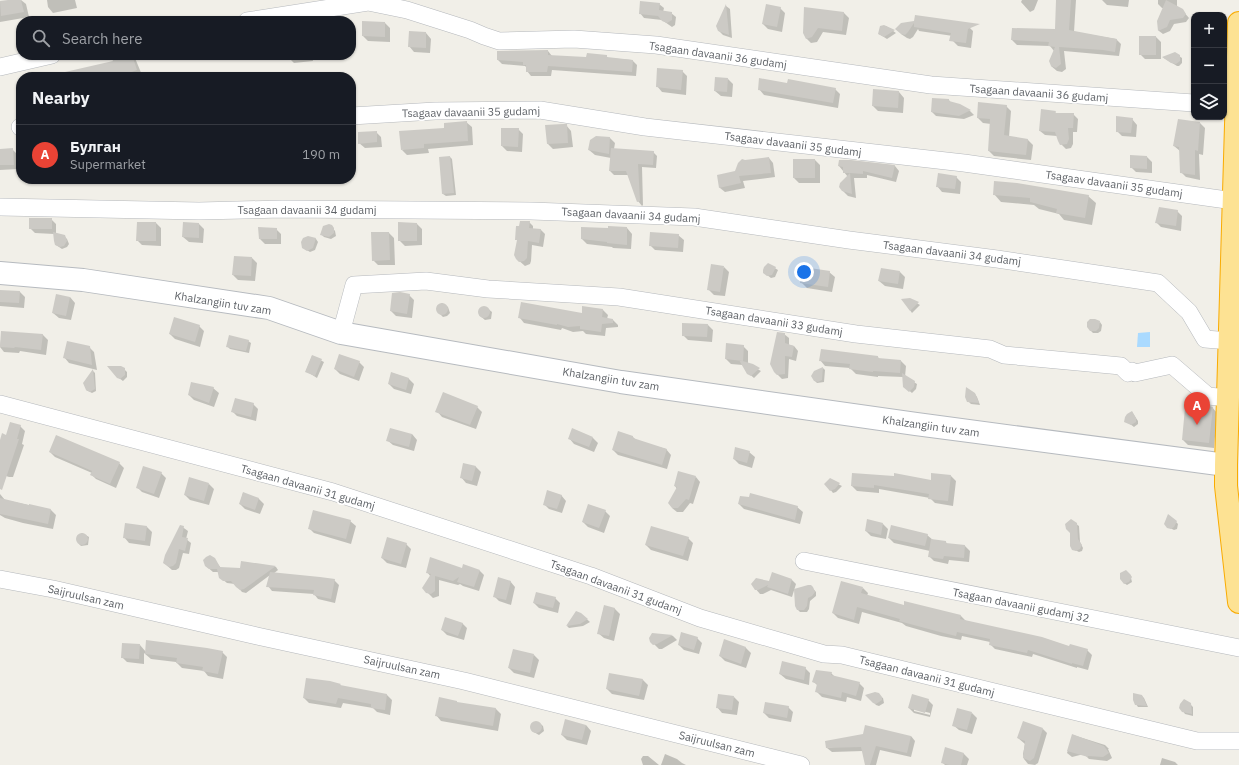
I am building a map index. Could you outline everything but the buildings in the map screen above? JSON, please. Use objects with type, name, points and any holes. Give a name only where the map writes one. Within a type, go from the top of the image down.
[{"type":"highway","points":[[1239,23],[1230,105],[1234,201],[1234,339],[1230,479],[1239,600]]},
{"type":"street","name":"Tsagaan davaanii 36 gudamj","points":[[279,16],[368,2],[407,5],[499,41],[574,40],[656,45],[931,85],[1191,103]]},
{"type":"street","points":[[0,67],[30,60]]},
{"type":"street","name":"Tsagaav davaanii 35 gudamj","points":[[356,116],[435,111],[540,110],[645,127],[964,163],[1234,201]]},
{"type":"street","name":"Tsagaan davaanii 34 gudamj","points":[[0,207],[199,212],[282,209],[531,211],[694,217],[1158,283],[1189,312],[1204,339],[1234,339]]},
{"type":"street","name":"Khalzangiin tuv zam","points":[[0,272],[83,280],[269,308],[341,333],[621,382],[916,424],[1230,479]]},
{"type":"street","name":"Tsagaan davaanii 33 gudamj","points":[[341,333],[354,284],[426,281],[488,289],[619,297],[856,334],[990,349],[1004,356],[1121,366],[1128,373],[1132,371],[1135,372],[1172,365],[1208,396],[1231,412]]},
{"type":"street","name":"Tsagaan davaanii 31 gudamj","points":[[0,404],[333,492],[591,576],[700,618],[824,654],[842,655],[1197,741],[1239,741]]},
{"type":"street","name":"Tsagaan davaanii gudamj 32","points":[[804,561],[1239,648]]},
{"type":"street","name":"Saijruulsan zam","points":[[0,579],[53,589],[257,636],[464,681],[801,765]]},
{"type":"water","points":[[1150,332],[1150,347],[1137,347],[1138,333]]},
{"type":"place","name":"Булган","points":[[1197,425]]}]
